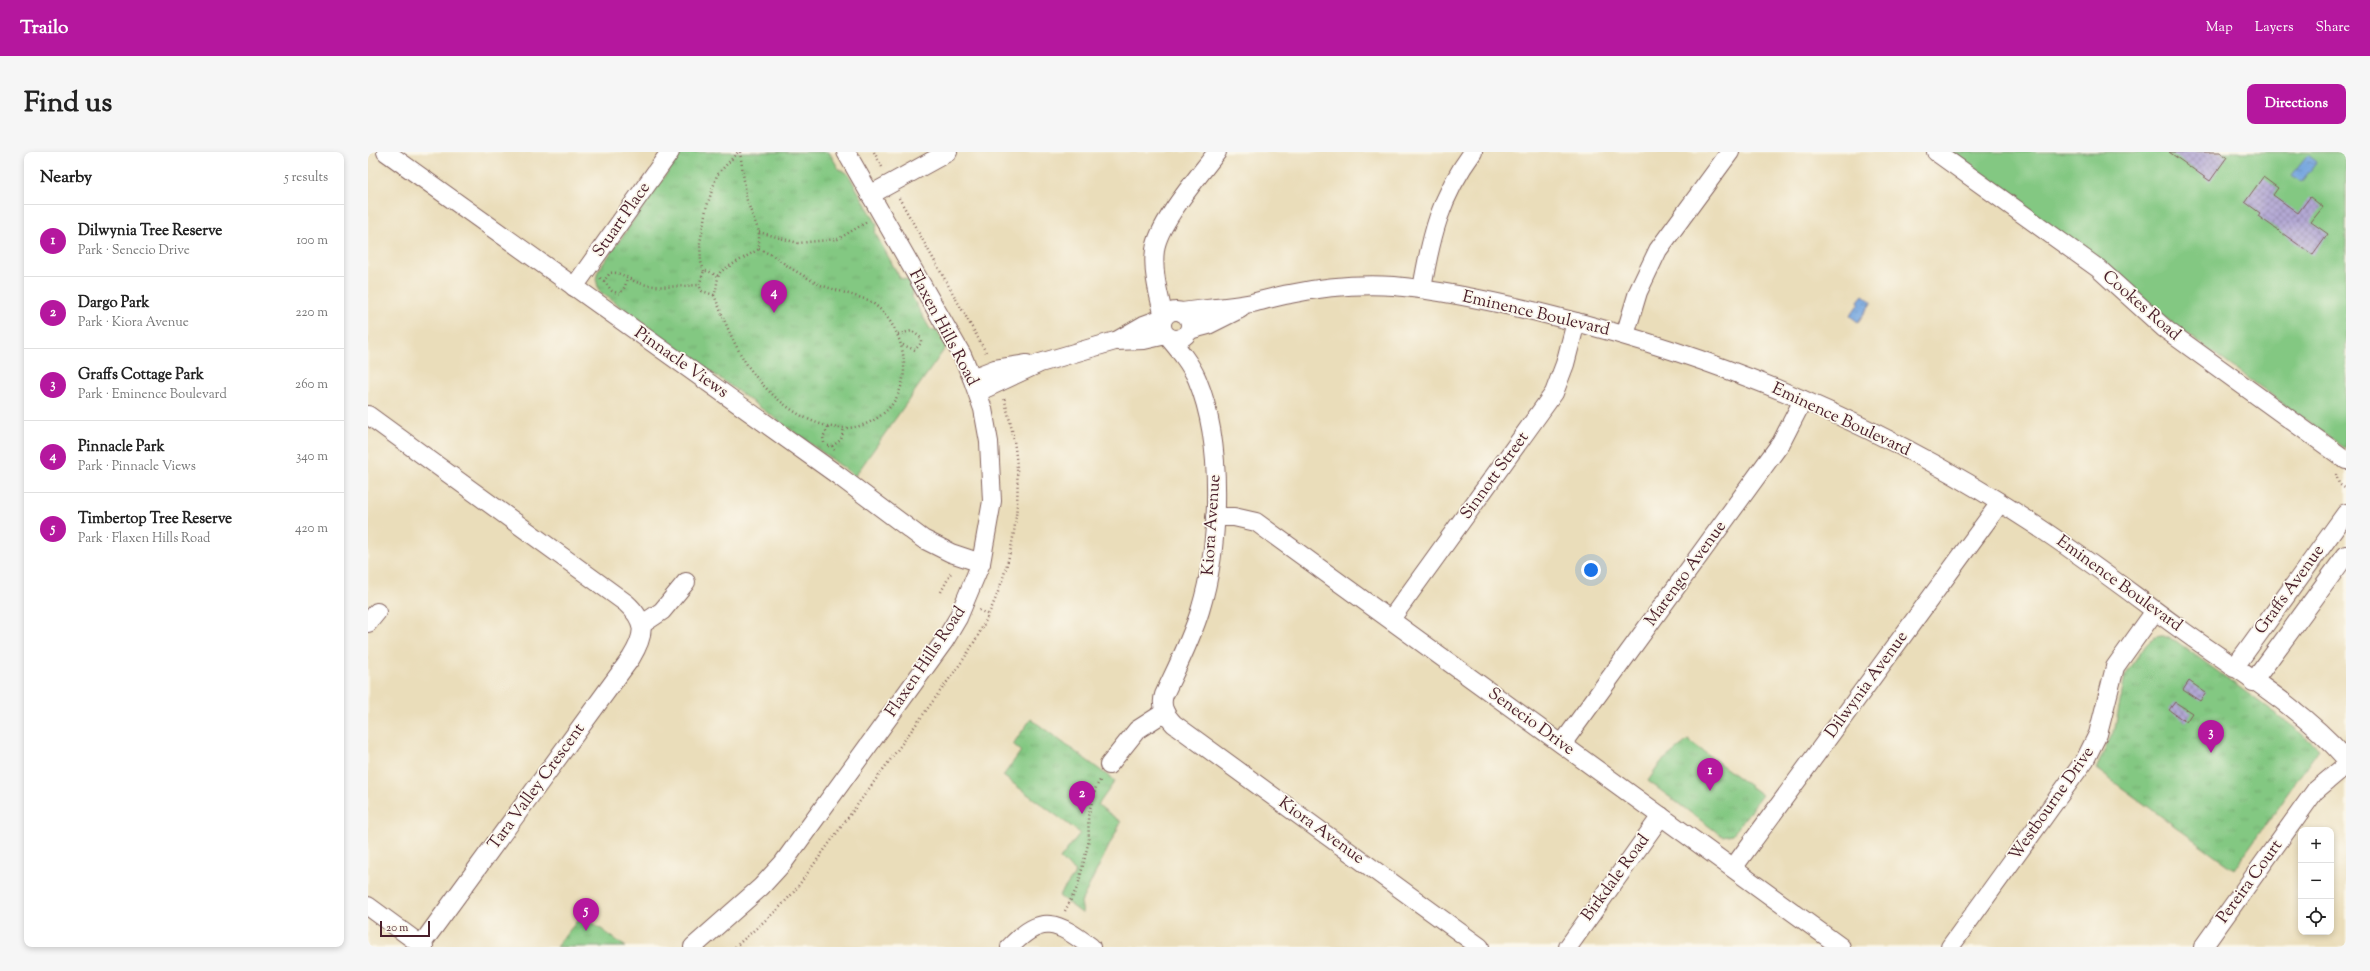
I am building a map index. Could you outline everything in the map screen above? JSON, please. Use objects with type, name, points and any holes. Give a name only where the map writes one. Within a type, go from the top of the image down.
[{"type":"street","name":"Pinnacle Views","points":[[386,152],[839,476],[923,539],[951,553],[981,563]]},
{"type":"street","name":"Stuart Place","points":[[574,287],[670,152]]},
{"type":"street","name":"Flaxen Hills Road","points":[[704,944],[783,863],[945,640],[972,590],[981,563],[992,501],[992,471],[989,442],[975,385],[962,355],[846,152]]},
{"type":"street","points":[[870,195],[948,152]]},
{"type":"street","points":[[1170,322],[1159,295],[1156,271],[1155,250],[1160,231],[1217,152]]},
{"type":"street","points":[[1422,289],[1427,256],[1446,198],[1458,173],[1473,152]]},
{"type":"street","points":[[1625,335],[1638,292],[1658,250],[1730,152]]},
{"type":"street","name":"Cookes Road","points":[[1936,152],[2099,269],[2164,329],[2346,460]]},
{"type":"street","name":"Eminence Boulevard","points":[[975,385],[997,376],[1016,364],[1040,363],[1115,342],[1144,340],[1170,322],[1291,293],[1329,288],[1391,286],[1422,289],[1522,309],[1625,335],[1704,361],[1803,400],[1897,444],[2000,503],[2086,559],[2311,724],[2346,758]]},
{"type":"street","name":"Eminence Boulevard","points":[[1189,331],[1208,325],[1253,302]]},
{"type":"street","name":"Kiora Avenue","points":[[1197,378],[1194,348],[1189,331],[1188,317],[1170,322],[1183,354],[1197,378],[1207,407],[1216,467],[1215,517],[1208,581],[1190,638],[1164,694],[1162,704],[1165,712],[1174,724],[1480,947]]},
{"type":"street","name":"Sinnott Street","points":[[1391,619],[1554,393],[1565,364],[1576,322]]},
{"type":"street","name":"Marengo Avenue","points":[[1562,744],[1781,443],[1803,400]]},
{"type":"street","points":[[368,415],[626,603],[634,610],[641,625],[662,611],[686,582]]},
{"type":"street","name":"Dilwynia Avenue","points":[[1733,868],[2000,503]]},
{"type":"street","name":"Graffs Avenue","points":[[2234,668],[2346,513]]},
{"type":"street","name":"Senecio Drive","points":[[1215,517],[1234,517],[1256,522],[1841,947]]},
{"type":"street","name":"Graffs Avenue","points":[[2253,682],[2346,555]]},
{"type":"street","name":"Westbourne Drive","points":[[1950,947],[2085,760],[2093,746],[2102,723],[2115,667],[2155,611]]},
{"type":"street","name":"Tara Valley Crescent","points":[[423,946],[631,658],[641,637],[641,625]]},
{"type":"street","points":[[1110,765],[1137,730],[1165,712]]},
{"type":"street","name":"Pereira Court","points":[[2203,947],[2315,791],[2346,765]]},
{"type":"street","name":"Birkdale Road","points":[[1568,945],[1661,816]]},
{"type":"street","points":[[368,906],[423,946]]},
{"type":"street","points":[[1010,947],[1022,935],[1034,927],[1045,923],[1055,924],[1066,929],[1091,947]]},
{"type":"path","points":[[739,152],[747,201],[759,232],[759,249]]},
{"type":"path","points":[[739,152],[717,175],[706,209],[700,243],[701,262],[704,271],[699,285],[702,291],[714,295],[738,351],[763,385],[798,413],[812,421],[844,428],[866,424],[888,409],[900,388],[903,373],[903,345],[898,334],[874,304],[820,285],[759,249]]},
{"type":"path","points":[[734,947],[777,910],[797,887],[963,660],[989,615],[1003,579],[1017,517],[1018,478],[1015,447],[997,376],[890,184],[874,152]]},
{"type":"path","points":[[759,232],[798,243],[838,239],[881,214]]},
{"type":"path","points":[[714,295],[717,289],[718,276],[726,267],[759,249]]},
{"type":"path","points":[[704,271],[708,271],[718,276]]},
{"type":"path","points":[[604,281],[612,291],[620,294],[625,287],[627,278]]},
{"type":"path","points":[[898,334],[912,331],[921,338],[921,343],[915,350],[903,345]]},
{"type":"path","points":[[832,446],[841,440],[844,428]]},
{"type":"path","points":[[1055,924],[1078,886],[1089,840],[1088,816],[1096,787],[1110,765]]},
{"type":"green space","points":[[682,152],[829,152],[839,169],[848,174],[877,224],[875,233],[900,278],[908,280],[913,289],[912,297],[930,329],[938,332],[946,347],[855,476],[599,291],[596,279],[598,271]]},
{"type":"green space","points":[[1946,152],[2346,152],[2346,449],[2175,325]]},
{"type":"green space","points":[[2161,635],[2176,641],[2295,728],[2319,749],[2234,869],[2096,769],[2115,728],[2125,676],[2146,645],[2155,636]]},
{"type":"green space","points":[[1031,719],[1115,781],[1098,805],[1121,822],[1081,902],[1083,914],[1059,896],[1076,872],[1060,859],[1080,833],[1003,776],[1021,751],[1013,744]]},
{"type":"green space","points":[[1688,740],[1762,795],[1733,834],[1722,836],[1648,781],[1661,762]]},
{"type":"green space","points":[[582,915],[626,947],[556,947]]},
{"type":"water","points":[[2308,155],[2317,162],[2301,182],[2292,175]]},
{"type":"water","points":[[1863,295],[1872,302],[1858,322],[1850,316]]},
{"type":"building","points":[[2169,152],[2220,152],[2227,157],[2210,181]]},
{"type":"building","points":[[2263,177],[2278,188],[2273,195],[2298,213],[2310,197],[2323,207],[2311,222],[2328,234],[2313,255],[2258,216],[2260,213],[2245,202]]},
{"type":"building","points":[[2189,681],[2206,693],[2200,701],[2183,690]]},
{"type":"building","points":[[2175,702],[2192,713],[2186,722],[2169,710]]},
{"type":"place","name":"Pinnacle Park","points":[[774,313]]},
{"type":"place","name":"Graffs Cottage Park","points":[[2211,753]]},
{"type":"place","name":"Dilwynia Tree Reserve","points":[[1710,791]]},
{"type":"place","name":"Dargo Park","points":[[1082,814]]},
{"type":"place","name":"Timbertop Tree Reserve","points":[[586,931]]}]
